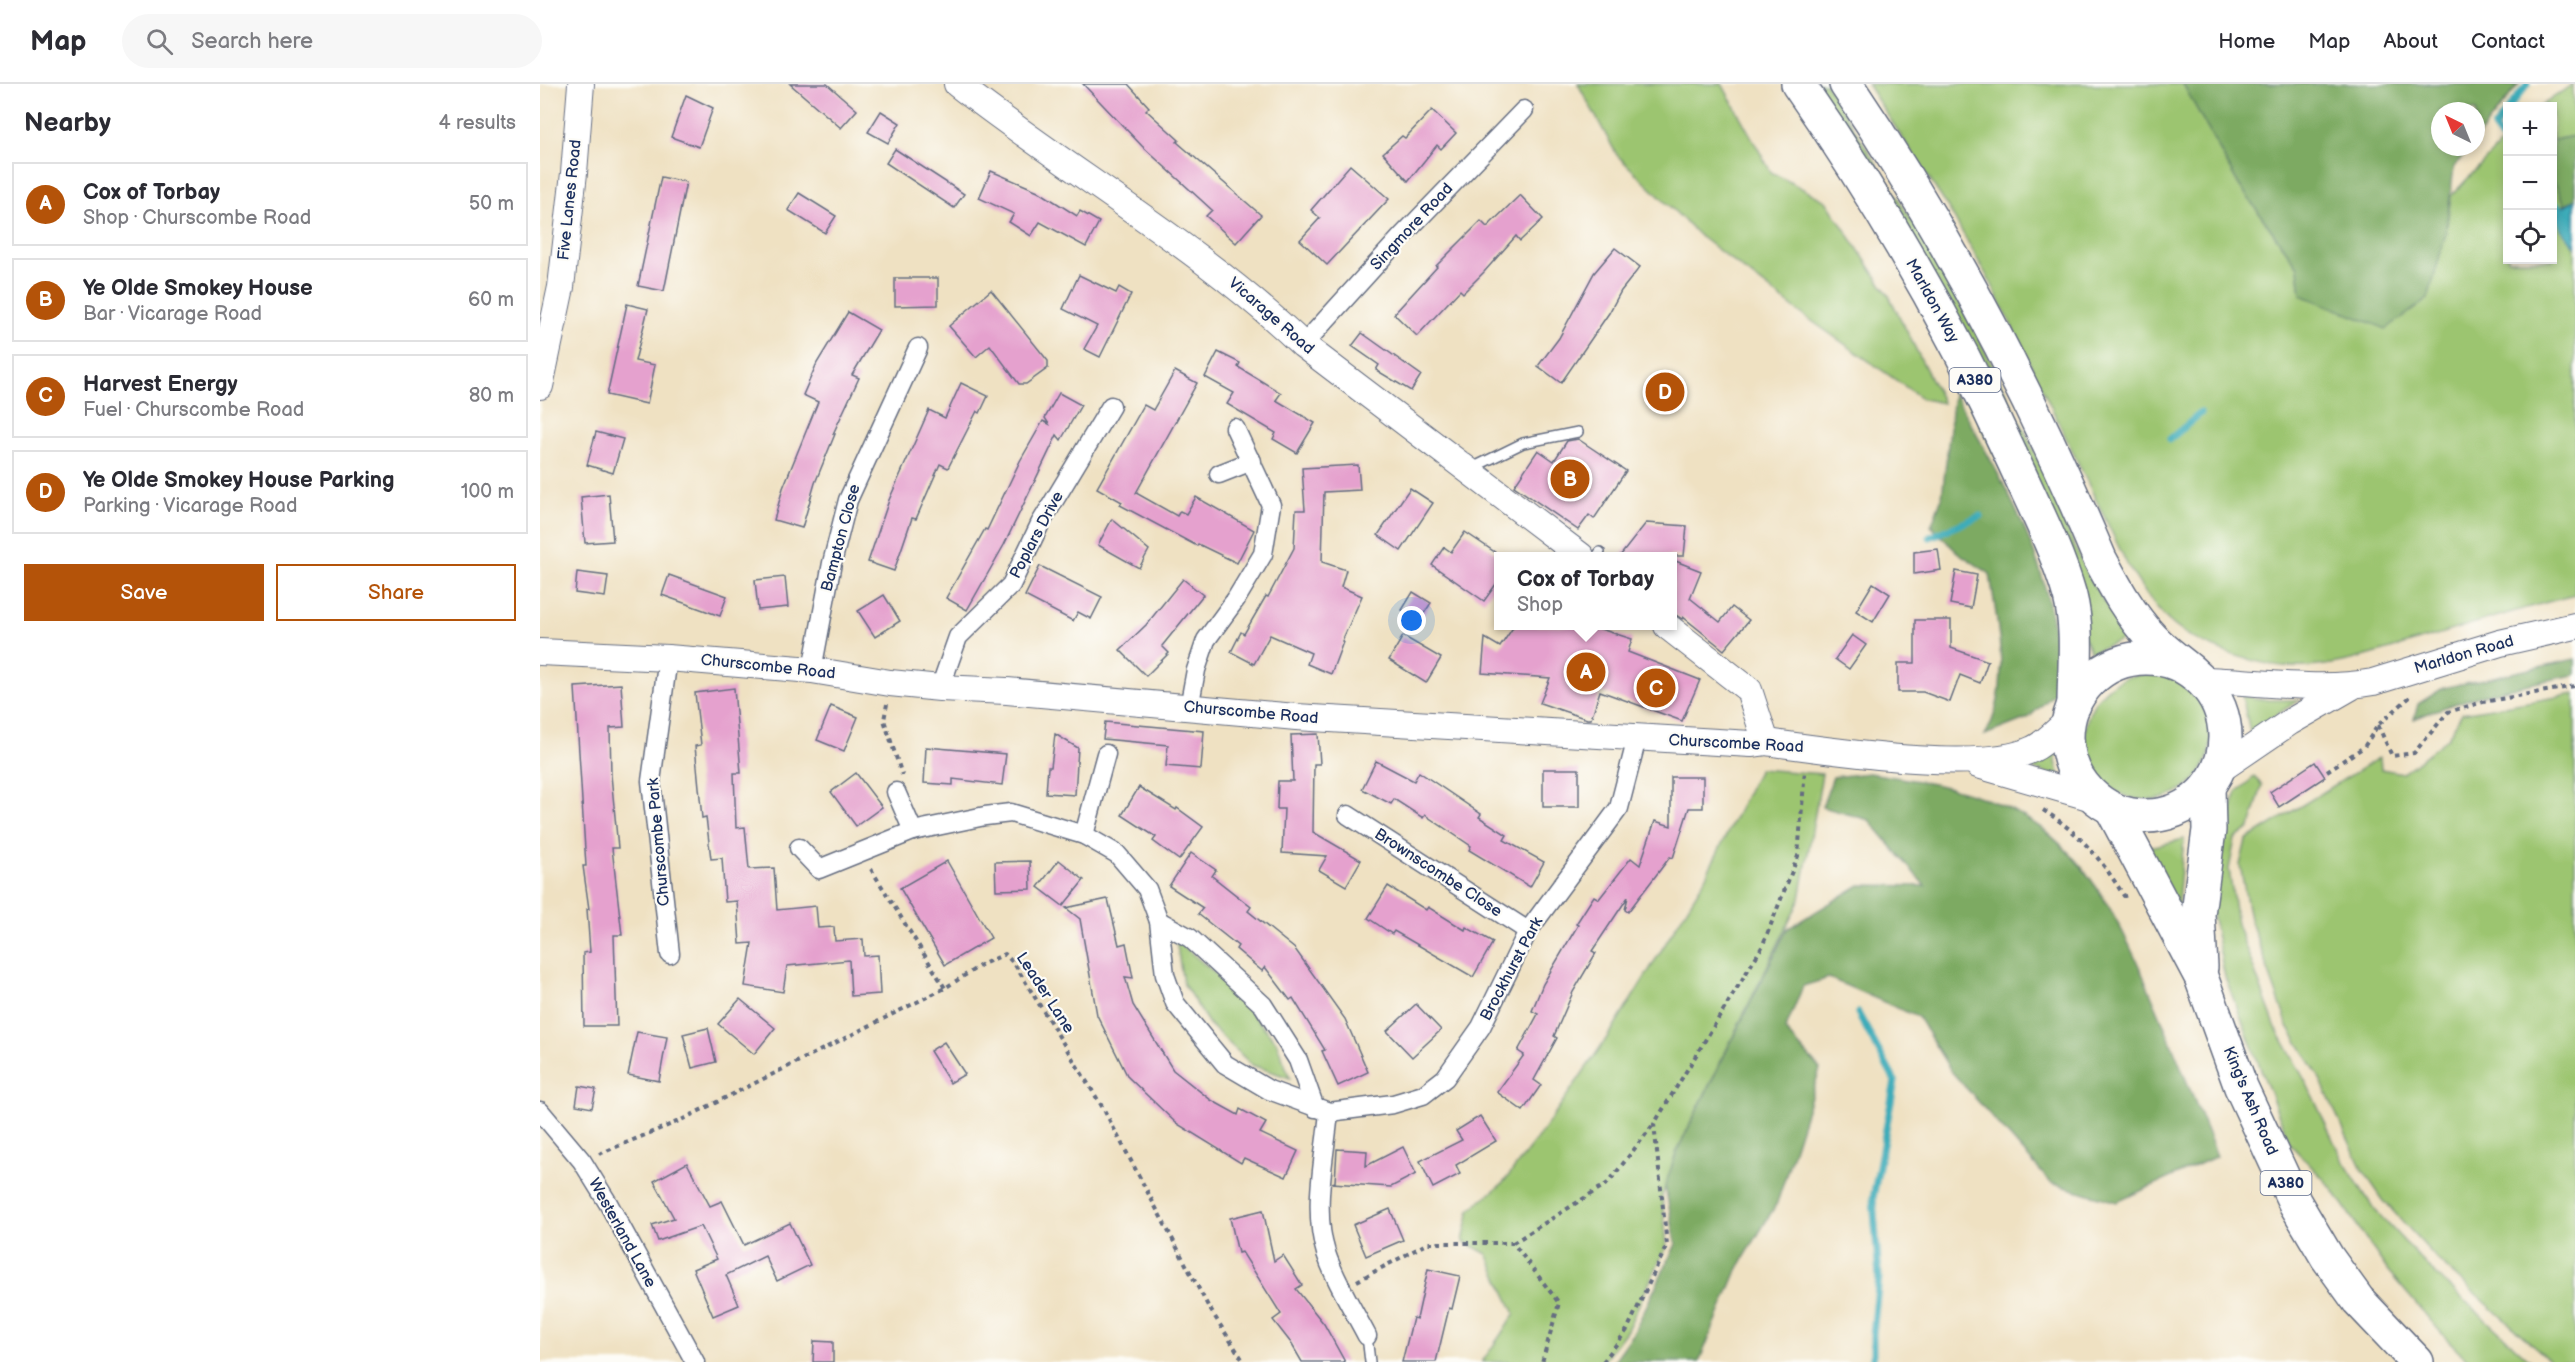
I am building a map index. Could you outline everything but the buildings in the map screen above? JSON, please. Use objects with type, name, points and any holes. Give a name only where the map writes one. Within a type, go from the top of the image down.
[{"type":"highway","name":"Marldon Way","points":[[1798,84],[1893,232],[1935,304],[1972,373],[2030,498],[2070,597],[2075,639],[2071,713]]},
{"type":"highway","name":"A380","points":[[1846,84],[1932,219],[2008,357],[2114,585],[2132,615],[2153,639],[2197,676]]},
{"type":"highway","points":[[2148,658],[2160,660],[2171,662],[2197,676],[2212,692],[2224,723],[2226,739],[2213,779],[2193,801],[2174,811],[2153,816],[2132,815],[2104,804],[2081,783],[2071,763],[2067,742],[2071,713],[2086,685],[2104,670],[2125,661],[2148,658]]},
{"type":"highway","name":"King's Ash Road","points":[[2201,977],[2198,914],[2213,779]]},
{"type":"highway","name":"King's Ash Road","points":[[2104,804],[2153,887],[2201,977],[2241,1087],[2295,1203],[2327,1257],[2358,1300],[2417,1362]]},
{"type":"street","name":"Five Lanes Road","points":[[540,386],[561,287],[581,84]]},
{"type":"street","name":"Vicarage Road","points":[[957,84],[999,117],[1216,269],[1303,345],[1382,407],[1468,470],[1588,552]]},
{"type":"street","name":"Singmore Road","points":[[1303,345],[1402,236],[1524,110]]},
{"type":"street","name":"Bampton Close","points":[[812,670],[832,562],[848,500],[918,348]]},
{"type":"street","name":"Poplars Drive","points":[[940,688],[958,637],[1011,585],[1041,524],[1111,406]]},
{"type":"street","points":[[1189,708],[1206,640],[1236,599],[1263,554],[1271,505],[1252,460],[1235,428]]},
{"type":"street","points":[[1219,474],[1252,460]]},
{"type":"street","name":"Marldon Road","points":[[2197,676],[2297,686],[2354,685],[2373,682],[2500,643],[2575,626]]},
{"type":"street","points":[[1672,630],[1749,690],[1766,742]]},
{"type":"street","name":"Churscombe Road","points":[[540,652],[668,658],[812,670],[890,683],[940,688],[1007,691],[1305,718],[1751,744],[1766,742],[1963,761],[2007,757],[2034,749],[2071,713]]},
{"type":"street","name":"Churscombe Park","points":[[668,658],[651,781],[670,954]]},
{"type":"street","name":"Marldon Road","points":[[2213,779],[2290,722],[2354,685]]},
{"type":"street","name":"Brockhurst Park","points":[[799,848],[819,869],[913,831],[1011,813],[1084,835],[1117,854],[1147,889],[1159,921],[1165,975],[1175,1003],[1225,1064],[1269,1090],[1322,1110],[1394,1104],[1423,1095],[1445,1078],[1481,1027],[1528,931],[1620,808],[1637,738]]},
{"type":"street","points":[[1084,835],[1106,754]]},
{"type":"street","name":"Churscombe Road","points":[[1963,761],[2104,804]]},
{"type":"street","points":[[896,792],[913,831]]},
{"type":"street","name":"Brownscombe Close","points":[[1348,815],[1528,931]]},
{"type":"street","points":[[1159,921],[1190,938],[1263,1005],[1298,1060],[1322,1110],[1319,1214],[1326,1254],[1367,1335]]},
{"type":"street","name":"Westerland Lane","points":[[540,1111],[582,1161],[608,1203],[695,1362]]},
{"type":"lane","points":[[1468,470],[1523,443],[1578,432]]},
{"type":"lane","points":[[1367,1335],[1370,1362]]},
{"type":"path","points":[[890,683],[884,720],[905,785],[896,792]]},
{"type":"path","points":[[2378,725],[2392,756],[2414,753],[2448,712],[2483,702],[2575,686]]},
{"type":"path","points":[[2327,771],[2364,747],[2378,725],[2413,695]]},
{"type":"path","points":[[1343,1289],[1428,1243],[1513,1243],[1608,1183],[1654,1124],[1762,947],[1798,856],[1804,772],[1812,748]]},
{"type":"path","points":[[2034,806],[2065,824],[2102,861],[2124,896],[2153,887]]},
{"type":"path","points":[[860,851],[945,988]]},
{"type":"path","name":"Leader Lane","points":[[582,1161],[679,1121],[945,988],[981,965],[1005,954],[1016,965],[1103,1108],[1208,1306],[1244,1362]]},
{"type":"path","points":[[1603,1362],[1627,1330],[1667,1245],[1654,1124]]},
{"type":"path","points":[[1513,1243],[1559,1303],[1542,1362]]},
{"type":"green space","points":[[1578,84],[1722,84],[1771,172],[1826,201],[1889,296],[1943,403],[1923,399],[1799,312],[1700,236],[1617,155]]},
{"type":"green space","points":[[1814,84],[1826,84],[1942,272],[1984,348],[2019,419],[2080,558],[2102,600],[2130,637],[2091,652]]},
{"type":"green space","points":[[1867,84],[2183,84],[2239,185],[2298,267],[2301,295],[2445,237],[2451,196],[2503,141],[2503,264],[2557,264],[2557,187],[2565,204],[2560,208],[2561,229],[2575,246],[2575,595],[2362,657],[2320,666],[2290,667],[2233,655],[2182,631],[2158,609],[2128,566],[1992,285],[1949,209]]},
{"type":"green space","points":[[2183,84],[2519,84],[2485,127],[2485,102],[2431,102],[2431,156],[2463,156],[2454,167],[2445,237],[2428,299],[2386,329],[2301,295],[2298,267],[2239,185]]},
{"type":"green space","points":[[2573,84],[2575,136],[2557,139],[2557,102],[2547,102]]},
{"type":"green space","points":[[2575,136],[2575,200],[2565,204],[2557,187],[2557,139]]},
{"type":"green space","points":[[1954,393],[1993,464],[2028,537],[2042,575],[2051,613],[2056,653],[2054,694],[2028,718],[1985,735],[1994,717],[2001,677],[1999,635],[1990,574],[1957,552],[1931,526],[1942,497]]},
{"type":"green space","points":[[2575,659],[2575,675],[2493,692],[2414,719],[2418,704],[2443,688]]},
{"type":"green space","points":[[2148,674],[2172,679],[2193,692],[2206,713],[2211,737],[2206,761],[2193,782],[2172,795],[2148,800],[2124,795],[2103,782],[2090,761],[2085,737],[2090,713],[2103,692],[2124,679]]},
{"type":"green space","points":[[2575,694],[2575,1362],[2552,1362],[2438,1260],[2383,1200],[2362,1169],[2318,1075],[2288,1026],[2250,919],[2240,865],[2246,840],[2380,757],[2381,769],[2403,773],[2448,738],[2462,713]]},
{"type":"green space","points":[[2242,696],[2269,700],[2299,700],[2251,736]]},
{"type":"green space","points":[[2056,745],[2056,762],[2060,777],[2016,764]]},
{"type":"green space","points":[[1759,769],[1822,774],[1800,899],[1677,1151],[1662,1196],[1667,1245],[1627,1330],[1603,1362],[1482,1362],[1515,1314],[1487,1254],[1463,1241],[1470,1210],[1503,1183],[1540,1135],[1615,1026],[1702,884]]},
{"type":"green space","points":[[1869,773],[1931,783],[1992,801],[2029,820],[2054,839],[2076,861],[2096,886],[2113,914],[2142,972],[2217,1156],[2117,1202],[2051,1183],[1951,1071],[1918,1017],[1829,978],[1803,986],[1785,1030],[1820,1069],[1777,1203],[1738,1268],[1699,1362],[1613,1362],[1633,1334],[1676,1244],[1665,1186],[1677,1151],[1787,929],[1860,885],[1925,886],[1869,820],[1822,807],[1833,777]]},
{"type":"green space","points":[[2254,777],[2262,785],[2250,828],[2235,839],[2229,869],[2237,924],[2276,1028],[2307,1084],[2342,1159],[2374,1209],[2429,1268],[2532,1362],[2470,1362],[2444,1336],[2388,1271],[2330,1186],[2290,1144],[2225,977],[2212,914],[2215,872],[2227,821],[2237,792]]},
{"type":"green space","points":[[2184,839],[2177,911],[2142,846],[2155,846]]},
{"type":"green space","points":[[1176,940],[1217,975],[1276,1041],[1290,1078],[1252,1065],[1209,1024],[1183,983]]},
{"type":"water","points":[[2575,200],[2575,246],[2561,228],[2558,214],[2560,208]]},
{"type":"waterway","points":[[2513,102],[2528,84]]},
{"type":"waterway","points":[[2503,116],[2494,128],[2503,140]]},
{"type":"waterway","points":[[2170,439],[2201,413]]},
{"type":"waterway","points":[[1930,537],[1980,516]]},
{"type":"waterway","points":[[1858,1013],[1895,1081],[1873,1198],[1879,1277],[1873,1334],[1873,1362]]},
{"type":"place","name":"Ye Olde Smokey House Parking","points":[[1665,392]]},
{"type":"place","name":"Ye Olde Smokey House","points":[[1570,479]]},
{"type":"place","name":"Cox of Torbay","points":[[1586,672]]},
{"type":"place","name":"Harvest Energy","points":[[1656,688]]}]
